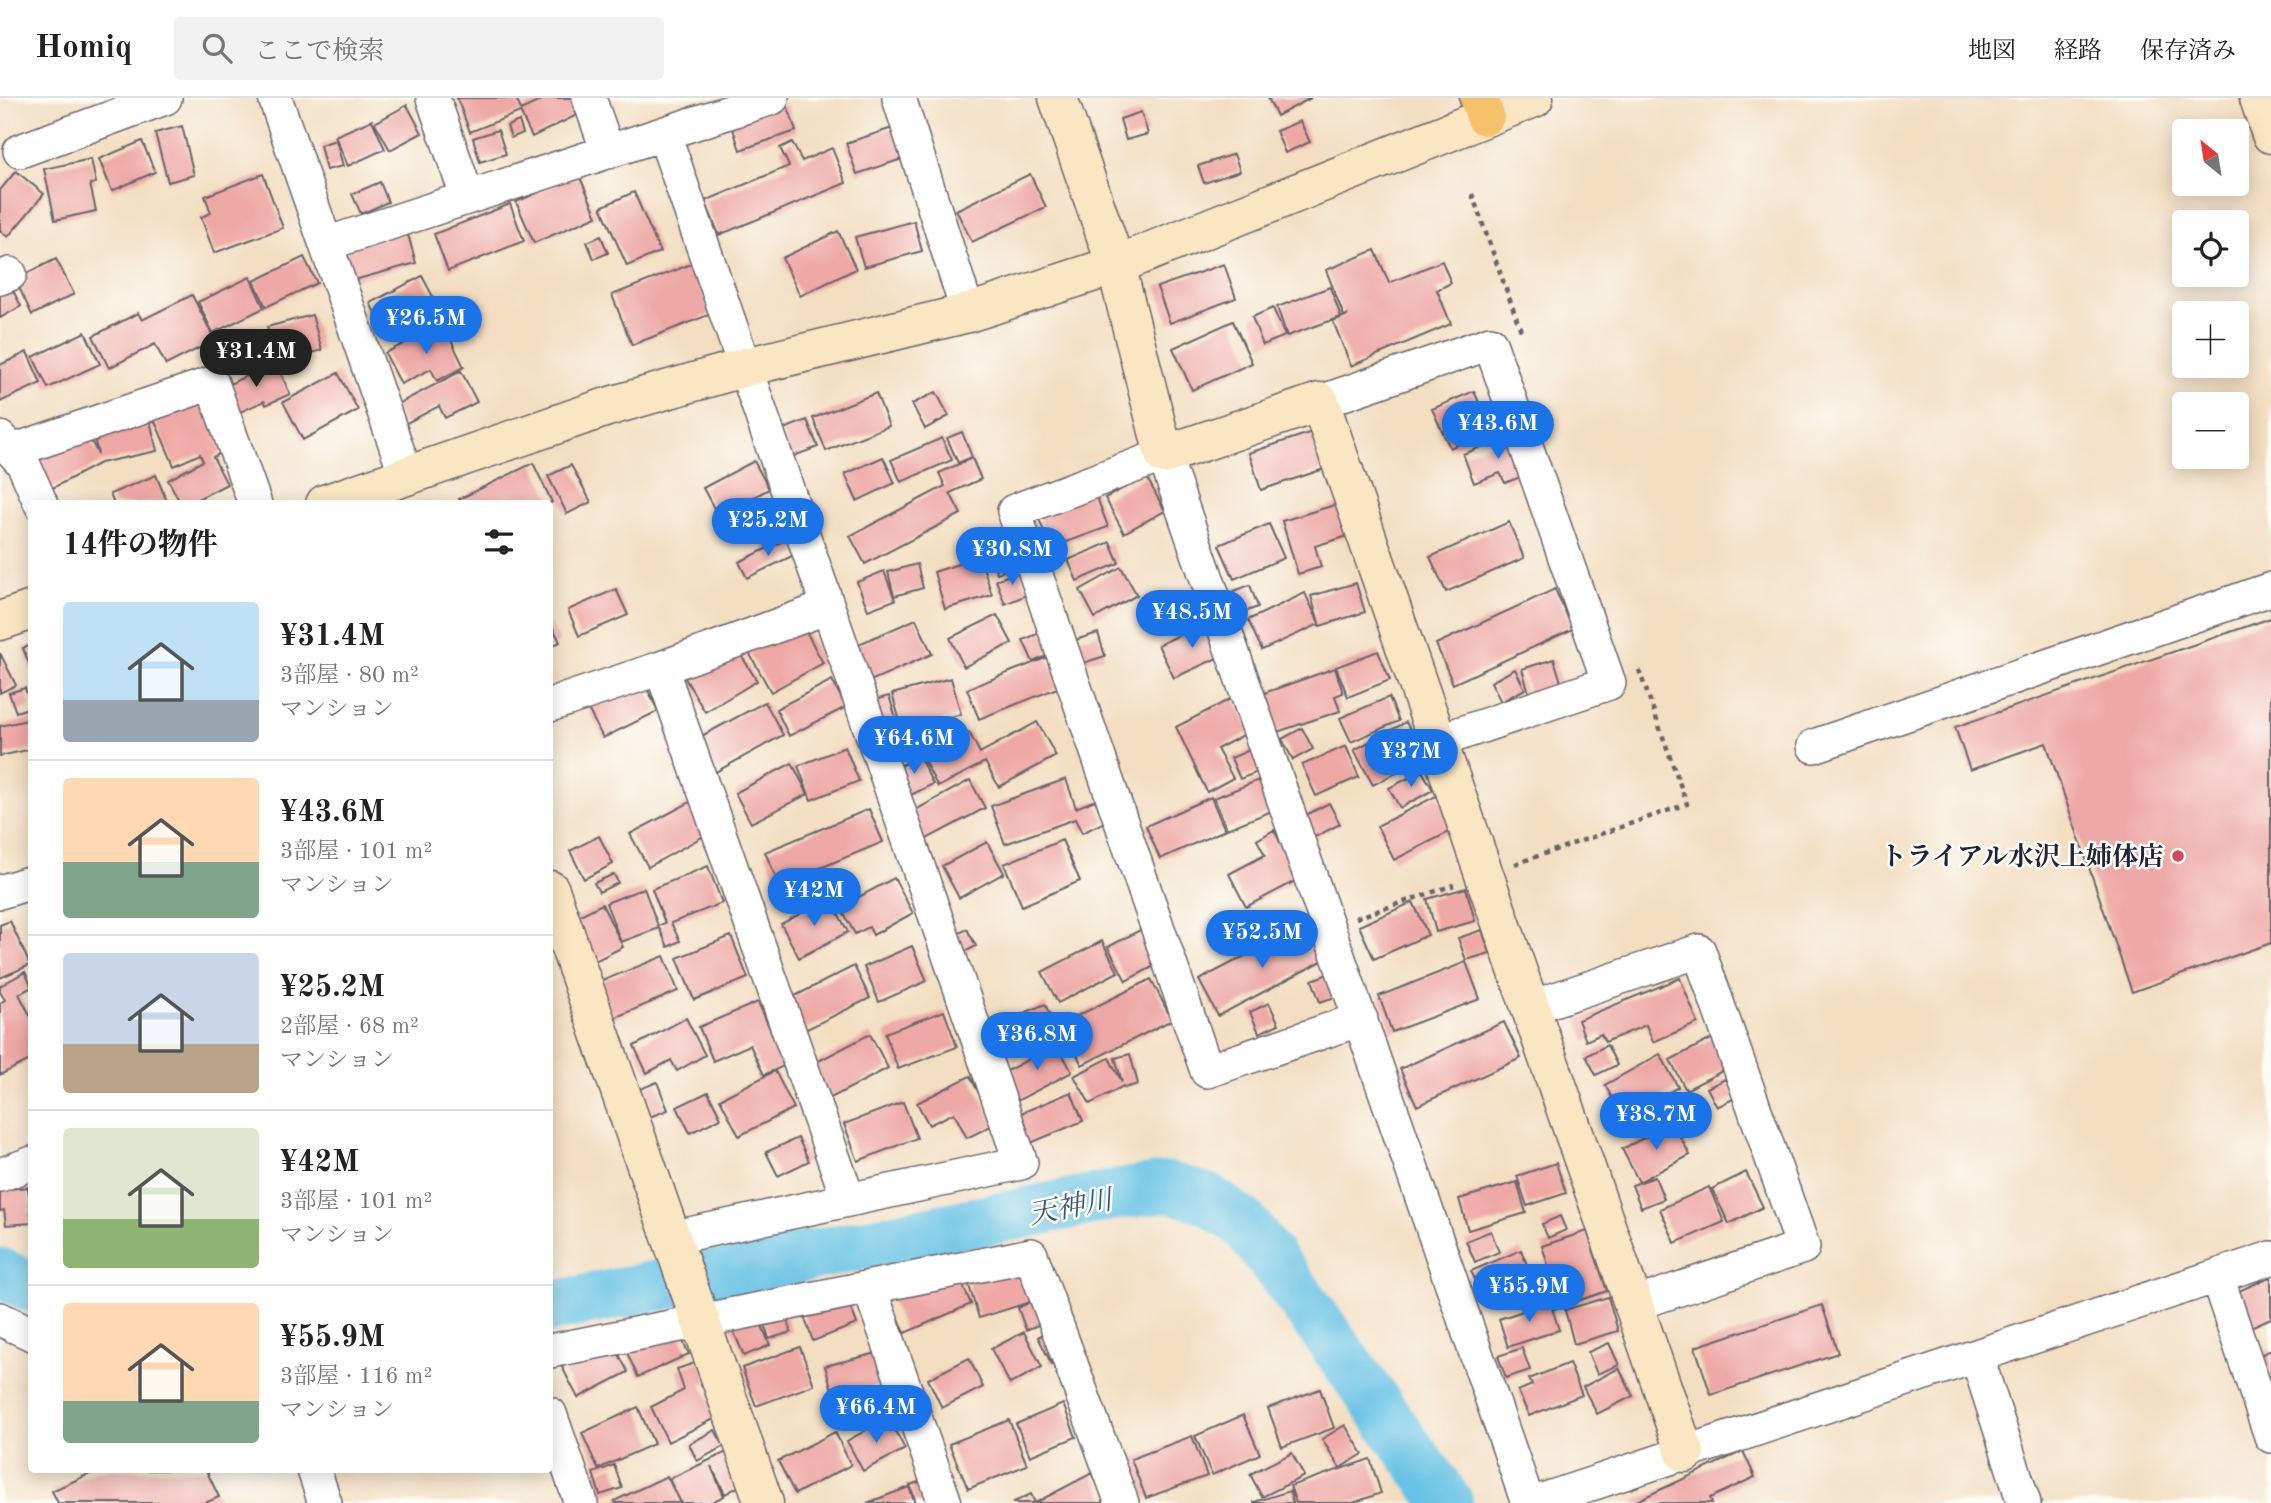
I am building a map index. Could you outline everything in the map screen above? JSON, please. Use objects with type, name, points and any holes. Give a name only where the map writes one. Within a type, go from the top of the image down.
[{"type":"street","points":[[20,151],[165,98]]},
{"type":"street","points":[[275,98],[411,490]]},
{"type":"street","points":[[433,98],[467,196]]},
{"type":"street","points":[[589,98],[608,152]]},
{"type":"street","points":[[899,98],[968,313]]},
{"type":"street","points":[[1058,98],[1116,265],[1164,455],[1528,1503]]},
{"type":"street","points":[[350,500],[411,490],[607,407],[746,367],[968,313],[1116,265],[1482,107],[1534,98]]},
{"type":"street","points":[[2259,98],[2271,134]]},
{"type":"street","points":[[327,244],[467,196],[664,134],[755,101]]},
{"type":"street","points":[[664,134],[1021,1163],[671,1238]]},
{"type":"street","points":[[1361,1019],[1207,1071],[1014,512],[1164,455],[1490,343],[1609,683],[1438,741]]},
{"type":"street","points":[[39,500],[23,464],[6,444],[212,383],[254,500]]},
{"type":"street","points":[[1320,402],[1685,1453]]},
{"type":"street","points":[[1814,746],[2271,589]]},
{"type":"street","points":[[553,704],[828,607]]},
{"type":"street","points":[[0,621],[28,611]]},
{"type":"street","points":[[661,668],[848,1199]]},
{"type":"street","points":[[0,892],[28,883]]},
{"type":"street","points":[[553,899],[764,1503]]},
{"type":"street","points":[[1529,1008],[1699,951],[1803,1247],[1632,1305]]},
{"type":"street","points":[[0,1175],[28,1164]]},
{"type":"street","points":[[553,1351],[1031,1255],[1122,1503]]},
{"type":"street","points":[[1534,1503],[2271,1258]]},
{"type":"street","points":[[2217,1277],[2271,1435]]},
{"type":"street","points":[[870,1289],[945,1503]]},
{"type":"street","points":[[0,1319],[28,1332]]},
{"type":"street","points":[[1977,1357],[2024,1503]]},
{"type":"street","points":[[553,1423],[581,1503]]},
{"type":"street","points":[[315,1473],[325,1503]]},
{"type":"path","points":[[1329,928],[1484,875]]},
{"type":"building","points":[[457,98],[516,98],[521,110],[546,98],[573,98],[581,113],[532,137],[520,112],[470,132]]},
{"type":"building","points":[[1268,98],[1311,98],[1277,116]]},
{"type":"building","points":[[787,104],[796,131],[740,150],[731,123]]},
{"type":"building","points":[[407,105],[422,133],[390,150],[375,123]]},
{"type":"building","points":[[1141,112],[1148,134],[1126,140],[1120,119]]},
{"type":"building","points":[[372,120],[385,149],[348,166],[335,136]]},
{"type":"building","points":[[519,121],[523,133],[511,138],[507,126]]},
{"type":"building","points":[[1300,121],[1310,142],[1285,153],[1276,131]]},
{"type":"building","points":[[905,124],[914,155],[857,174],[846,143]]},
{"type":"building","points":[[182,126],[194,175],[168,182],[155,133]]},
{"type":"building","points":[[498,130],[506,154],[480,162],[473,138]]},
{"type":"building","points":[[336,140],[343,166],[326,170],[320,145]]},
{"type":"building","points":[[142,141],[155,172],[112,191],[99,159]]},
{"type":"building","points":[[792,142],[802,161],[832,148],[846,183],[719,235],[705,201],[789,166],[780,148]]},
{"type":"building","points":[[1234,154],[1240,171],[1204,183],[1198,166]]},
{"type":"building","points":[[91,159],[96,183],[90,184],[96,211],[55,220],[44,169]]},
{"type":"building","points":[[16,171],[44,194],[8,237],[0,231],[0,190]]},
{"type":"building","points":[[263,174],[283,228],[214,253],[201,217],[211,213],[205,196]]},
{"type":"building","points":[[1030,174],[1046,207],[972,242],[956,210]]},
{"type":"building","points":[[579,175],[597,216],[534,243],[516,202]]},
{"type":"building","points":[[380,182],[388,202],[361,214],[352,194]]},
{"type":"building","points":[[634,192],[660,252],[627,266],[601,207]]},
{"type":"building","points":[[510,204],[524,241],[448,271],[434,234]]},
{"type":"building","points":[[914,221],[922,251],[864,267],[855,237]]},
{"type":"building","points":[[407,231],[416,263],[347,282],[338,251]]},
{"type":"building","points":[[838,231],[856,269],[800,296],[782,258]]},
{"type":"building","points":[[601,236],[608,253],[594,259],[587,242]]},
{"type":"building","points":[[1375,250],[1389,283],[1442,261],[1451,283],[1437,290],[1451,324],[1351,366],[1333,321],[1348,315],[1344,316],[1326,270]]},
{"type":"building","points":[[304,257],[317,283],[266,307],[254,281]]},
{"type":"building","points":[[56,259],[74,294],[32,315],[15,279]]},
{"type":"building","points":[[691,264],[711,314],[632,345],[612,295]]},
{"type":"building","points":[[1224,264],[1236,298],[1170,323],[1157,287]]},
{"type":"building","points":[[422,276],[440,310],[387,337],[370,303]]},
{"type":"building","points":[[250,277],[264,308],[213,333],[198,302]]},
{"type":"building","points":[[8,281],[21,306],[0,318],[0,285]]},
{"type":"building","points":[[1330,287],[1341,317],[1287,336],[1277,307]]},
{"type":"building","points":[[192,295],[215,340],[166,365],[155,344],[109,368],[93,336],[138,313],[142,320]]},
{"type":"building","points":[[1273,308],[1285,336],[1263,345],[1252,317]]},
{"type":"building","points":[[312,315],[322,350],[277,363],[267,327]]},
{"type":"building","points":[[1233,321],[1252,363],[1192,390],[1173,348]]},
{"type":"building","points":[[443,324],[464,367],[437,381],[431,369],[401,384],[385,353]]},
{"type":"building","points":[[85,332],[100,364],[48,388],[33,357]]},
{"type":"building","points":[[266,346],[273,358],[253,368],[247,355]]},
{"type":"building","points":[[27,352],[41,383],[0,402],[0,365]]},
{"type":"building","points":[[276,362],[290,394],[266,405],[264,401],[234,415],[221,388]]},
{"type":"building","points":[[461,371],[477,402],[445,418],[439,406],[403,425],[394,406]]},
{"type":"building","points":[[338,373],[358,410],[303,440],[283,402]]},
{"type":"building","points":[[1474,391],[1491,430],[1450,448],[1432,409]]},
{"type":"building","points":[[198,392],[223,452],[213,457],[227,484],[196,500],[179,500],[168,480],[203,461],[200,454],[174,466],[151,412]]},
{"type":"building","points":[[936,392],[949,416],[925,429],[912,404]]},
{"type":"building","points":[[876,393],[889,426],[826,451],[813,418]]},
{"type":"building","points":[[149,416],[157,451],[100,463],[51,489],[35,457],[86,431],[98,454],[92,429]]},
{"type":"building","points":[[807,420],[818,447],[791,457],[781,430]]},
{"type":"building","points":[[1315,431],[1327,468],[1261,490],[1249,453]]},
{"type":"building","points":[[962,432],[972,457],[958,463],[947,438]]},
{"type":"building","points":[[1515,434],[1531,473],[1505,483],[1500,473],[1474,483],[1463,454]]},
{"type":"building","points":[[942,438],[952,460],[901,482],[891,460]]},
{"type":"building","points":[[883,457],[895,483],[857,501],[845,474]]},
{"type":"building","points":[[972,458],[981,479],[950,493],[961,514],[865,564],[850,536],[945,486],[939,473]]},
{"type":"building","points":[[754,461],[769,489],[718,516],[703,488]]},
{"type":"building","points":[[533,463],[551,500],[459,500]]},
{"type":"building","points":[[571,465],[591,502],[567,514],[548,476]]},
{"type":"building","points":[[156,475],[166,500],[112,500],[110,494]]},
{"type":"building","points":[[1146,476],[1165,511],[1124,533],[1105,498]]},
{"type":"building","points":[[1095,492],[1108,527],[1050,548],[1037,513]]},
{"type":"building","points":[[1338,504],[1348,536],[1315,546],[1321,567],[1298,574],[1282,521]]},
{"type":"building","points":[[1509,522],[1524,558],[1446,592],[1430,557]]},
{"type":"building","points":[[1269,524],[1284,558],[1234,579],[1219,545]]},
{"type":"building","points":[[1007,531],[1019,566],[997,573],[985,538]]},
{"type":"building","points":[[789,538],[796,554],[747,578],[739,562]]},
{"type":"building","points":[[1110,542],[1119,563],[1077,581],[1068,560]]},
{"type":"building","points":[[980,557],[992,595],[945,609],[934,572]]},
{"type":"building","points":[[917,564],[923,588],[894,596],[888,572]]},
{"type":"building","points":[[1121,567],[1137,595],[1095,618],[1080,590]]},
{"type":"building","points":[[884,571],[895,600],[868,610],[857,582]]},
{"type":"building","points":[[1020,571],[1029,594],[1005,604],[996,580]]},
{"type":"building","points":[[1356,583],[1365,612],[1320,626],[1319,624],[1262,650],[1248,620],[1305,593],[1319,623],[1311,596]]},
{"type":"building","points":[[1250,585],[1258,607],[1237,615],[1228,593]]},
{"type":"building","points":[[616,589],[628,615],[579,636],[568,610]]},
{"type":"building","points":[[1555,589],[1573,629],[1453,684],[1436,644]]},
{"type":"building","points":[[997,615],[1012,643],[964,667],[950,638]]},
{"type":"building","name":"トライアル水沢上姉体店","points":[[2271,618],[2271,943],[2132,992],[2046,743],[1970,770],[1955,727]]},
{"type":"building","points":[[916,619],[932,654],[868,682],[852,647]]},
{"type":"building","points":[[1210,621],[1226,654],[1174,678],[1158,645]]},
{"type":"building","points":[[801,622],[823,663],[771,692],[748,651]]},
{"type":"building","points":[[553,628],[560,642],[553,646]]},
{"type":"building","points":[[1044,631],[1053,653],[1033,662],[1023,640]]},
{"type":"building","points":[[1098,633],[1105,656],[1080,664],[1072,641]]},
{"type":"building","points":[[28,646],[28,661],[23,648]]},
{"type":"building","points":[[736,647],[757,681],[705,712],[685,678]]},
{"type":"building","points":[[1378,651],[1390,680],[1348,697],[1336,667]]},
{"type":"building","points":[[0,653],[16,685],[0,693]]},
{"type":"building","points":[[1048,657],[1060,687],[979,719],[967,689]]},
{"type":"building","points":[[1554,659],[1561,682],[1529,693],[1522,669]]},
{"type":"building","points":[[1335,668],[1343,693],[1335,696],[1340,711],[1277,732],[1264,693]]},
{"type":"building","points":[[1515,669],[1525,689],[1501,702],[1491,682]]},
{"type":"building","points":[[951,678],[961,714],[903,731],[892,694]]},
{"type":"building","points":[[643,680],[658,711],[603,738],[587,707]]},
{"type":"building","points":[[832,680],[846,707],[789,736],[776,709]]},
{"type":"building","points":[[25,688],[28,708],[16,712],[9,693]]},
{"type":"building","points":[[889,696],[898,724],[884,728],[875,700]]},
{"type":"building","points":[[1234,697],[1251,731],[1217,749],[1233,778],[1207,792],[1176,727]]},
{"type":"building","points":[[1389,697],[1399,721],[1351,742],[1340,718]]},
{"type":"building","points":[[765,702],[783,735],[714,773],[696,739]]},
{"type":"building","points":[[28,720],[28,750],[0,756],[0,726]]},
{"type":"building","points":[[1037,722],[1056,756],[999,787],[985,762],[938,787],[922,757],[969,732],[980,753]]},
{"type":"building","points":[[1406,722],[1425,758],[1373,785],[1354,750]]},
{"type":"building","points":[[1302,728],[1313,749],[1293,760],[1282,739]]},
{"type":"building","points":[[1346,746],[1359,777],[1316,796],[1302,765]]},
{"type":"building","points":[[845,747],[859,781],[811,800],[798,766]]},
{"type":"building","points":[[1254,748],[1263,770],[1240,779],[1231,758]]},
{"type":"building","points":[[919,756],[933,784],[909,796],[896,768]]},
{"type":"building","points":[[792,763],[808,794],[751,823],[735,793]]},
{"type":"building","points":[[1422,771],[1433,790],[1400,808],[1389,788]]},
{"type":"building","points":[[1066,779],[1076,808],[1095,800],[1105,822],[1082,833],[1075,819],[1005,844],[991,806]]},
{"type":"building","points":[[970,780],[985,808],[925,840],[910,813]]},
{"type":"building","points":[[1259,780],[1272,811],[1227,829],[1214,798]]},
{"type":"building","points":[[1438,795],[1455,829],[1394,860],[1377,826]]},
{"type":"building","points":[[1211,797],[1225,830],[1160,859],[1146,826]]},
{"type":"building","points":[[692,801],[709,833],[648,867],[630,834]]},
{"type":"building","points":[[1329,803],[1340,824],[1315,837],[1304,816]]},
{"type":"building","points":[[869,809],[883,842],[779,885],[765,852]]},
{"type":"building","points":[[1274,830],[1299,879],[1246,907],[1229,874],[1265,855],[1257,840]]},
{"type":"building","points":[[599,836],[613,864],[584,879],[570,851]]},
{"type":"building","points":[[1062,840],[1080,881],[1022,906],[1004,864]]},
{"type":"building","points":[[987,842],[1004,873],[959,898],[942,866]]},
{"type":"building","points":[[708,866],[722,903],[671,923],[680,941],[668,947],[659,928],[621,942],[606,903],[644,888],[658,926],[665,923],[652,889]]},
{"type":"building","points":[[614,874],[618,883],[599,892],[594,883]]},
{"type":"building","points":[[894,878],[913,913],[873,935],[869,927],[855,934],[840,907]]},
{"type":"building","points":[[1466,888],[1475,921],[1436,932],[1427,899]]},
{"type":"building","points":[[830,898],[848,932],[799,958],[781,924]]},
{"type":"building","points":[[1413,902],[1428,935],[1374,959],[1359,926]]},
{"type":"building","points":[[602,904],[623,947],[589,964],[568,921]]},
{"type":"building","points":[[10,921],[28,966],[0,978],[0,925]]},
{"type":"building","points":[[1306,924],[1324,960],[1218,1016],[1199,980]]},
{"type":"building","points":[[967,929],[976,946],[959,955],[950,938]]},
{"type":"building","points":[[1142,929],[1160,963],[1126,981],[1108,947]]},
{"type":"building","points":[[1482,930],[1490,953],[1466,960],[1458,938]]},
{"type":"building","points":[[731,936],[748,978],[694,1000],[677,958]]},
{"type":"building","points":[[1102,941],[1118,972],[1058,1003],[1042,972]]},
{"type":"building","points":[[912,946],[927,981],[879,1002],[864,967]]},
{"type":"building","points":[[664,956],[678,991],[614,1018],[599,982]]},
{"type":"building","points":[[1466,962],[1480,999],[1392,1032],[1379,996]]},
{"type":"building","points":[[854,966],[870,998],[799,1033],[783,1002]]},
{"type":"building","points":[[25,972],[28,978],[28,989],[19,994],[28,1011],[28,1061],[0,1075],[0,1003],[5,1000],[0,986]]},
{"type":"building","points":[[1333,972],[1341,995],[1320,1002],[1312,980]]},
{"type":"building","points":[[1680,978],[1698,1023],[1653,1042],[1646,1025],[1605,1042],[1601,1034],[1586,1041],[1578,1020]]},
{"type":"building","points":[[1151,979],[1172,1020],[1082,1065],[1061,1024]]},
{"type":"building","points":[[758,1002],[786,1065],[764,1075],[750,1045],[713,1061],[699,1027]]},
{"type":"building","points":[[1269,1003],[1279,1024],[1259,1033],[1250,1012]]},
{"type":"building","points":[[1045,1004],[1057,1031],[1017,1048],[1006,1021]]},
{"type":"building","points":[[944,1011],[957,1047],[898,1069],[885,1033]]},
{"type":"building","points":[[686,1018],[705,1055],[677,1071],[671,1060],[647,1073],[634,1046]]},
{"type":"building","points":[[1504,1022],[1521,1058],[1417,1106],[1400,1069]]},
{"type":"building","points":[[870,1034],[888,1068],[829,1099],[811,1065]]},
{"type":"building","points":[[1715,1037],[1730,1067],[1686,1090],[1670,1060]]},
{"type":"building","points":[[1057,1044],[1072,1072],[1017,1101],[1003,1073]]},
{"type":"building","points":[[1607,1045],[1617,1065],[1596,1075],[1586,1056]]},
{"type":"building","points":[[1130,1054],[1138,1084],[1124,1088],[1123,1086],[1090,1104],[1074,1076],[1109,1058],[1122,1082],[1115,1058]]},
{"type":"building","points":[[1660,1054],[1678,1087],[1630,1114],[1650,1106],[1658,1126],[1635,1136],[1626,1116],[1623,1118],[1605,1085]]},
{"type":"building","points":[[775,1071],[794,1108],[739,1136],[720,1099]]},
{"type":"building","points":[[970,1076],[995,1124],[967,1138],[954,1113],[929,1125],[917,1103]]},
{"type":"building","points":[[1725,1079],[1735,1098],[1717,1107],[1707,1088]]},
{"type":"building","points":[[657,1082],[668,1110],[644,1119],[633,1092]]},
{"type":"building","points":[[708,1092],[721,1118],[690,1133],[677,1107]]},
{"type":"building","points":[[1071,1092],[1083,1121],[1026,1145],[1014,1116]]},
{"type":"building","points":[[903,1102],[917,1138],[858,1161],[844,1124]]},
{"type":"building","points":[[1673,1123],[1690,1155],[1639,1182],[1622,1149]]},
{"type":"building","points":[[798,1138],[809,1161],[778,1176],[766,1152]]},
{"type":"building","points":[[1556,1163],[1566,1193],[1527,1206],[1517,1176]]},
{"type":"building","points":[[1746,1172],[1763,1207],[1729,1224],[1712,1189]]},
{"type":"building","points":[[1655,1177],[1664,1199],[1641,1208],[1632,1185]]},
{"type":"building","points":[[1517,1182],[1526,1213],[1468,1230],[1459,1199]]},
{"type":"building","points":[[28,1187],[28,1223],[6,1225],[4,1210],[0,1211],[0,1190]]},
{"type":"building","points":[[1709,1187],[1724,1222],[1675,1243],[1660,1209]]},
{"type":"building","points":[[1560,1216],[1566,1230],[1548,1238],[1542,1224]]},
{"type":"building","points":[[1491,1231],[1499,1252],[1475,1262],[1466,1241]]},
{"type":"building","points":[[1587,1231],[1607,1291],[1554,1309],[1541,1271],[1549,1268],[1542,1246]]},
{"type":"building","points":[[1521,1250],[1532,1277],[1483,1298],[1471,1271]]},
{"type":"building","points":[[1026,1257],[1048,1321],[1026,1330],[1018,1308],[1030,1302],[979,1318],[966,1276]]},
{"type":"building","points":[[954,1265],[971,1304],[905,1333],[888,1293]]},
{"type":"building","points":[[2271,1276],[2271,1318],[2251,1327],[2235,1293]]},
{"type":"building","points":[[844,1289],[857,1324],[813,1341],[800,1305]]},
{"type":"building","points":[[1608,1297],[1618,1331],[1574,1344],[1565,1310]]},
{"type":"building","points":[[1550,1302],[1559,1330],[1508,1347],[1499,1319]]},
{"type":"building","points":[[783,1305],[791,1332],[769,1339],[761,1311]]},
{"type":"building","points":[[1822,1305],[1838,1353],[1711,1395],[1695,1347]]},
{"type":"building","points":[[755,1309],[770,1345],[744,1356],[729,1320]]},
{"type":"building","points":[[673,1320],[689,1354],[638,1377],[623,1344]]},
{"type":"building","points":[[1051,1330],[1065,1359],[1052,1365],[1038,1337]]},
{"type":"building","points":[[1024,1332],[1042,1367],[1010,1384],[991,1349]]},
{"type":"building","points":[[611,1339],[628,1372],[578,1398],[561,1365]]},
{"type":"building","points":[[1609,1343],[1619,1365],[1597,1374],[1588,1352]]},
{"type":"building","points":[[800,1347],[814,1385],[756,1406],[742,1368]]},
{"type":"building","points":[[1522,1348],[1530,1370],[1506,1378],[1498,1356]]},
{"type":"building","points":[[2271,1350],[2271,1391],[2256,1357]]},
{"type":"building","points":[[877,1353],[885,1383],[834,1397],[825,1366]]},
{"type":"building","points":[[969,1358],[983,1387],[942,1408],[928,1379]]},
{"type":"building","points":[[701,1361],[708,1382],[701,1384],[718,1417],[668,1442],[651,1407],[684,1390],[677,1369]]},
{"type":"building","points":[[1569,1363],[1582,1395],[1529,1416],[1518,1391],[1532,1385],[1529,1379]]},
{"type":"building","points":[[1619,1368],[1633,1396],[1597,1414],[1583,1387]]},
{"type":"building","points":[[1320,1389],[1334,1428],[1282,1447],[1268,1408]]},
{"type":"building","points":[[1063,1404],[1076,1437],[1030,1456],[1016,1424]]},
{"type":"building","points":[[638,1407],[654,1444],[598,1469],[582,1433]]},
{"type":"building","points":[[1243,1415],[1260,1454],[1212,1475],[1195,1436]]},
{"type":"building","points":[[888,1418],[905,1449],[863,1471],[847,1441]]},
{"type":"building","points":[[1009,1420],[1027,1465],[968,1489],[949,1444]]},
{"type":"building","points":[[1345,1425],[1363,1454],[1340,1468],[1322,1439]]},
{"type":"building","points":[[715,1430],[724,1446],[697,1461],[689,1444]]},
{"type":"building","points":[[835,1432],[851,1465],[795,1494],[778,1461]]},
{"type":"building","points":[[1192,1436],[1207,1476],[1146,1498],[1131,1459]]},
{"type":"building","points":[[733,1449],[750,1480],[725,1494],[711,1466],[724,1496],[710,1503],[681,1503],[669,1479]]},
{"type":"building","points":[[1743,1451],[1755,1477],[1710,1498],[1712,1503],[1632,1503]]},
{"type":"building","points":[[1292,1453],[1304,1476],[1262,1497],[1250,1474]]},
{"type":"building","points":[[1370,1459],[1381,1493],[1353,1503],[1296,1503],[1290,1486]]},
{"type":"building","points":[[614,1465],[622,1488],[600,1495],[593,1473]]},
{"type":"building","points":[[91,1473],[207,1473],[219,1497],[205,1503],[58,1503],[52,1491]]},
{"type":"building","points":[[1092,1473],[1108,1503],[1035,1503]]},
{"type":"building","points":[[667,1476],[680,1503],[614,1501]]},
{"type":"building","points":[[928,1479],[936,1503],[916,1503],[910,1485]]},
{"type":"building","points":[[909,1487],[915,1503],[867,1503]]},
{"type":"building","points":[[1290,1491],[1293,1503],[1254,1503],[1254,1502]]},
{"type":"building","points":[[1031,1494],[1035,1503],[1012,1503]]},
{"type":"waterway","name":"天神川","points":[[553,1306],[1114,1195],[1168,1187],[1208,1199],[1244,1224],[1448,1503]]},
{"type":"waterway","name":"天神川","points":[[0,1273],[28,1285]]},
{"type":"place","name":"トライアル水沢上姉体店","points":[[2178,856]]}]
